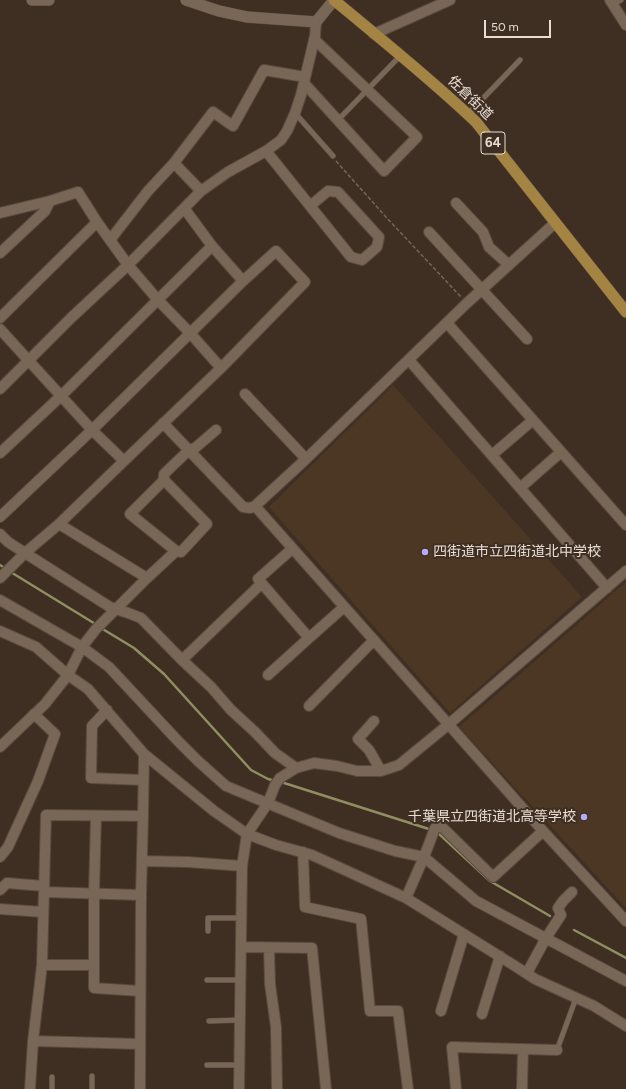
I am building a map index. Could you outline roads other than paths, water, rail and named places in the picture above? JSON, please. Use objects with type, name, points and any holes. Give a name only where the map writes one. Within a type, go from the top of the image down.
[{"type":"main road","name":"佐倉街道","points":[[334,0],[401,55],[476,122],[626,312]]},
{"type":"street","points":[[32,0],[49,0]]},
{"type":"street","points":[[186,0],[219,12],[247,17],[316,22]]},
{"type":"street","points":[[0,389],[72,317],[128,265],[201,191],[228,172],[266,151],[281,140],[295,113],[314,39],[316,22],[334,0]]},
{"type":"street","points":[[374,34],[450,0]]},
{"type":"street","points":[[615,1],[625,21]]},
{"type":"street","points":[[110,240],[148,191],[174,163],[213,112],[233,126],[264,70],[304,80],[384,170],[417,137],[314,39]]},
{"type":"street","points":[[266,151],[310,206],[351,257],[362,260],[377,247],[379,237],[338,192],[328,191],[310,206]]},
{"type":"street","points":[[174,163],[201,191]]},
{"type":"street","points":[[0,213],[78,192],[97,222],[128,265],[221,368]]},
{"type":"street","points":[[0,253],[45,211],[50,200]]},
{"type":"street","points":[[456,203],[483,232],[489,247],[509,265]]},
{"type":"street","points":[[184,208],[212,246],[243,281]]},
{"type":"street","points":[[0,318],[97,222]]},
{"type":"street","points":[[163,423],[243,507],[250,508],[255,506],[468,303],[555,223]]},
{"type":"street","points":[[429,232],[527,339]]},
{"type":"street","points":[[0,453],[61,396],[212,246]]},
{"type":"street","points":[[0,517],[92,430],[276,250],[306,282],[221,368],[59,524],[25,553],[5,573]]},
{"type":"street","points":[[447,323],[626,525]]},
{"type":"street","points":[[0,329],[92,430],[124,461]]},
{"type":"street","points":[[408,360],[607,588]]},
{"type":"street","points":[[245,394],[306,459]]},
{"type":"street","points":[[492,456],[533,420]]},
{"type":"street","points":[[164,480],[130,514],[176,551],[181,552],[207,524],[164,480],[164,474],[189,450],[195,448],[216,430]]},
{"type":"street","points":[[520,488],[561,452]]},
{"type":"street","points":[[255,506],[543,831],[626,921]]},
{"type":"street","points":[[59,524],[147,578]]},
{"type":"street","points":[[0,534],[8,542],[110,607],[140,618],[211,687],[231,710],[275,753],[296,768]]},
{"type":"street","points":[[292,548],[258,579],[309,638]]},
{"type":"street","points":[[2,743],[45,704],[68,674],[82,648],[99,627],[176,551]]},
{"type":"street","points":[[239,1089],[242,866],[247,834],[268,803],[278,782],[296,768],[314,763],[337,766],[357,771],[381,771],[399,765],[449,724],[626,571]]},
{"type":"street","points":[[182,660],[261,584]]},
{"type":"street","points":[[0,600],[82,648],[109,667],[177,740],[226,786],[339,833],[395,851],[424,857],[476,901],[626,981]]},
{"type":"street","points":[[268,675],[344,606]]},
{"type":"street","points":[[0,631],[36,647],[88,689],[144,754],[214,811],[247,834],[312,855],[406,898],[535,979],[594,1006],[626,1026]]},
{"type":"street","points":[[308,706],[374,640]]},
{"type":"street","points":[[107,710],[92,726],[91,778],[143,780]]},
{"type":"street","points":[[0,857],[8,847],[38,781],[56,734],[34,714]]},
{"type":"street","points":[[374,721],[358,739],[369,750],[381,771]]},
{"type":"street","points":[[140,1089],[141,895],[144,754]]},
{"type":"street","points":[[30,1089],[33,1041],[42,965],[46,815],[143,816]]},
{"type":"street","points":[[96,816],[94,988],[140,991]]},
{"type":"street","points":[[406,898],[434,831],[439,826],[443,828],[494,877],[543,831]]},
{"type":"street","points":[[303,852],[304,907],[361,919],[370,1011],[398,1011],[408,1089]]},
{"type":"street","points":[[142,861],[188,862],[242,866]]},
{"type":"street","points":[[0,890],[7,883],[44,889],[141,895]]},
{"type":"street","points":[[527,973],[546,938],[562,915],[558,908],[572,892]]},
{"type":"street","points":[[0,909],[43,912]]},
{"type":"street","points":[[441,1012],[464,934]]},
{"type":"street","points":[[241,947],[312,948],[326,1089]]},
{"type":"street","points":[[269,948],[270,984],[276,1027],[277,1089]]},
{"type":"street","points":[[482,1014],[500,956]]},
{"type":"street","points":[[42,965],[94,965]]},
{"type":"street","points":[[33,1041],[140,1044]]},
{"type":"street","points":[[456,1089],[452,1048],[558,1050]]},
{"type":"street","points":[[522,1049],[522,1089]]},
{"type":"lane","points":[[338,120],[401,55]]},
{"type":"lane","points":[[468,114],[520,60]]},
{"type":"lane","points":[[295,113],[333,156]]},
{"type":"lane","points":[[208,931],[208,918],[242,918]]},
{"type":"lane","points":[[207,980],[240,980]]},
{"type":"lane","points":[[558,1050],[576,997]]},
{"type":"lane","points":[[209,1021],[240,1020]]},
{"type":"lane","points":[[206,1065],[239,1065]]},
{"type":"lane","points":[[92,1076],[92,1089]]},
{"type":"lane","points":[[52,1077],[52,1089]]},
{"type":"waterway","points":[[0,565],[5,568]]},
{"type":"waterway","points":[[9,571],[97,625]]},
{"type":"waterway","points":[[101,628],[134,648],[164,674],[251,770],[268,779],[276,781]]},
{"type":"waterway","points":[[281,782],[432,830]]},
{"type":"waterway","points":[[437,832],[490,881],[550,916]]},
{"type":"waterway","points":[[574,930],[626,958]]},
{"type":"place","name":"四街道市立四街道北中学校","points":[[425,552]]},
{"type":"place","name":"千葉県立四街道北高等学校","points":[[584,817]]}]
